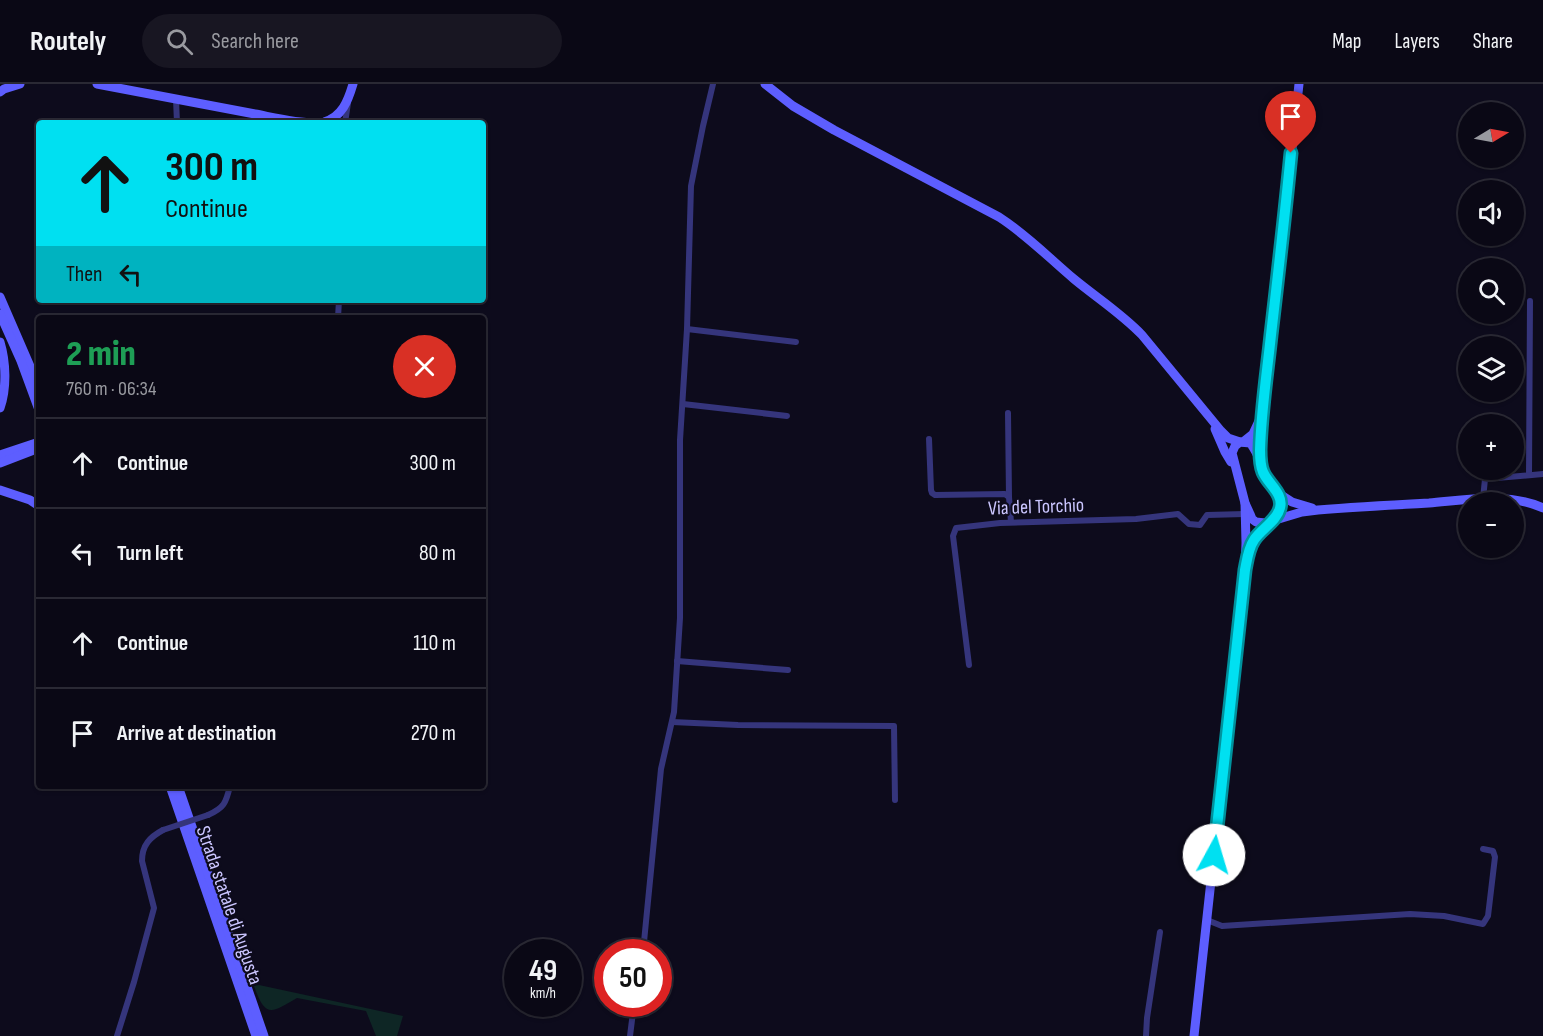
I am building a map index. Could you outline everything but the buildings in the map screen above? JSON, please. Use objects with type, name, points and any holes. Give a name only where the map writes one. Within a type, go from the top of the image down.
[{"type":"main road","points":[[1,90],[20,84]]},
{"type":"main road","points":[[97,84],[294,120]]},
{"type":"main road","points":[[326,120],[339,114],[349,99],[353,84]]},
{"type":"main road","points":[[765,84],[793,106],[834,130],[1012,225],[1071,277],[1130,323],[1228,438],[1250,443],[1270,484],[1278,493],[1292,502],[1318,510]]},
{"type":"main road","points":[[1261,465],[1260,448],[1264,405],[1299,84]]},
{"type":"main road","points":[[0,297],[36,376]]},
{"type":"main road","points":[[0,314],[36,402]]},
{"type":"main road","points":[[0,342],[5,377],[3,401],[0,408]]},
{"type":"main road","points":[[33,370],[36,378]]},
{"type":"main road","points":[[1264,405],[1256,429],[1234,446],[1232,453],[1245,503],[1252,519],[1260,523],[1318,510],[1458,501]]},
{"type":"main road","points":[[1210,418],[1235,469]]},
{"type":"main road","points":[[0,456],[36,446]]},
{"type":"main road","points":[[0,463],[36,446]]},
{"type":"main road","points":[[0,490],[36,504]]},
{"type":"main road","points":[[1245,570],[1252,543],[1280,510],[1278,493]]},
{"type":"main road","points":[[1524,502],[1543,508]]},
{"type":"main road","points":[[1194,1036],[1245,570],[1245,503]]},
{"type":"main road","name":"Strada statale di Augusta","points":[[171,789],[256,1036]]},
{"type":"main road","name":"Strada statale di Augusta","points":[[179,789],[264,1036]]},
{"type":"street","points":[[645,939],[661,769],[672,722],[680,618],[680,440],[687,329],[691,186],[713,84]]},
{"type":"street","points":[[176,99],[177,120]]},
{"type":"street","points":[[346,120],[349,99]]},
{"type":"street","points":[[1528,475],[1530,301]]},
{"type":"street","points":[[687,329],[796,342]]},
{"type":"street","points":[[683,404],[788,416]]},
{"type":"street","points":[[1008,413],[1011,522]]},
{"type":"street","points":[[929,439],[931,490],[935,495],[1005,494],[1009,497]]},
{"type":"street","points":[[1484,492],[1485,479],[1543,474]]},
{"type":"street","name":"Via del Torchio","points":[[969,665],[953,536],[956,528],[1000,522],[1136,519],[1172,514],[1181,516],[1189,524],[1200,525],[1207,515],[1245,514]]},
{"type":"street","points":[[677,661],[788,670]]},
{"type":"street","points":[[672,722],[738,725],[894,726],[895,800]]},
{"type":"street","points":[[117,1036],[154,908],[142,861],[145,845],[152,836],[163,830],[216,812],[226,802],[229,789]]},
{"type":"street","points":[[1207,920],[1222,926],[1410,914],[1444,916],[1483,924],[1488,916],[1495,857],[1493,851],[1483,849]]},
{"type":"street","points":[[1146,1036],[1160,932]]},
{"type":"street","points":[[630,1036],[632,1017]]},
{"type":"green space","points":[[259,985],[403,1016],[397,1036],[376,1036],[366,1011],[297,998],[271,1010],[262,1004],[258,997],[254,986]]},
{"type":"route","points":[[1214,855],[1245,570],[1252,543],[1273,520],[1281,505],[1278,493],[1263,472],[1260,448],[1291,153]]}]
